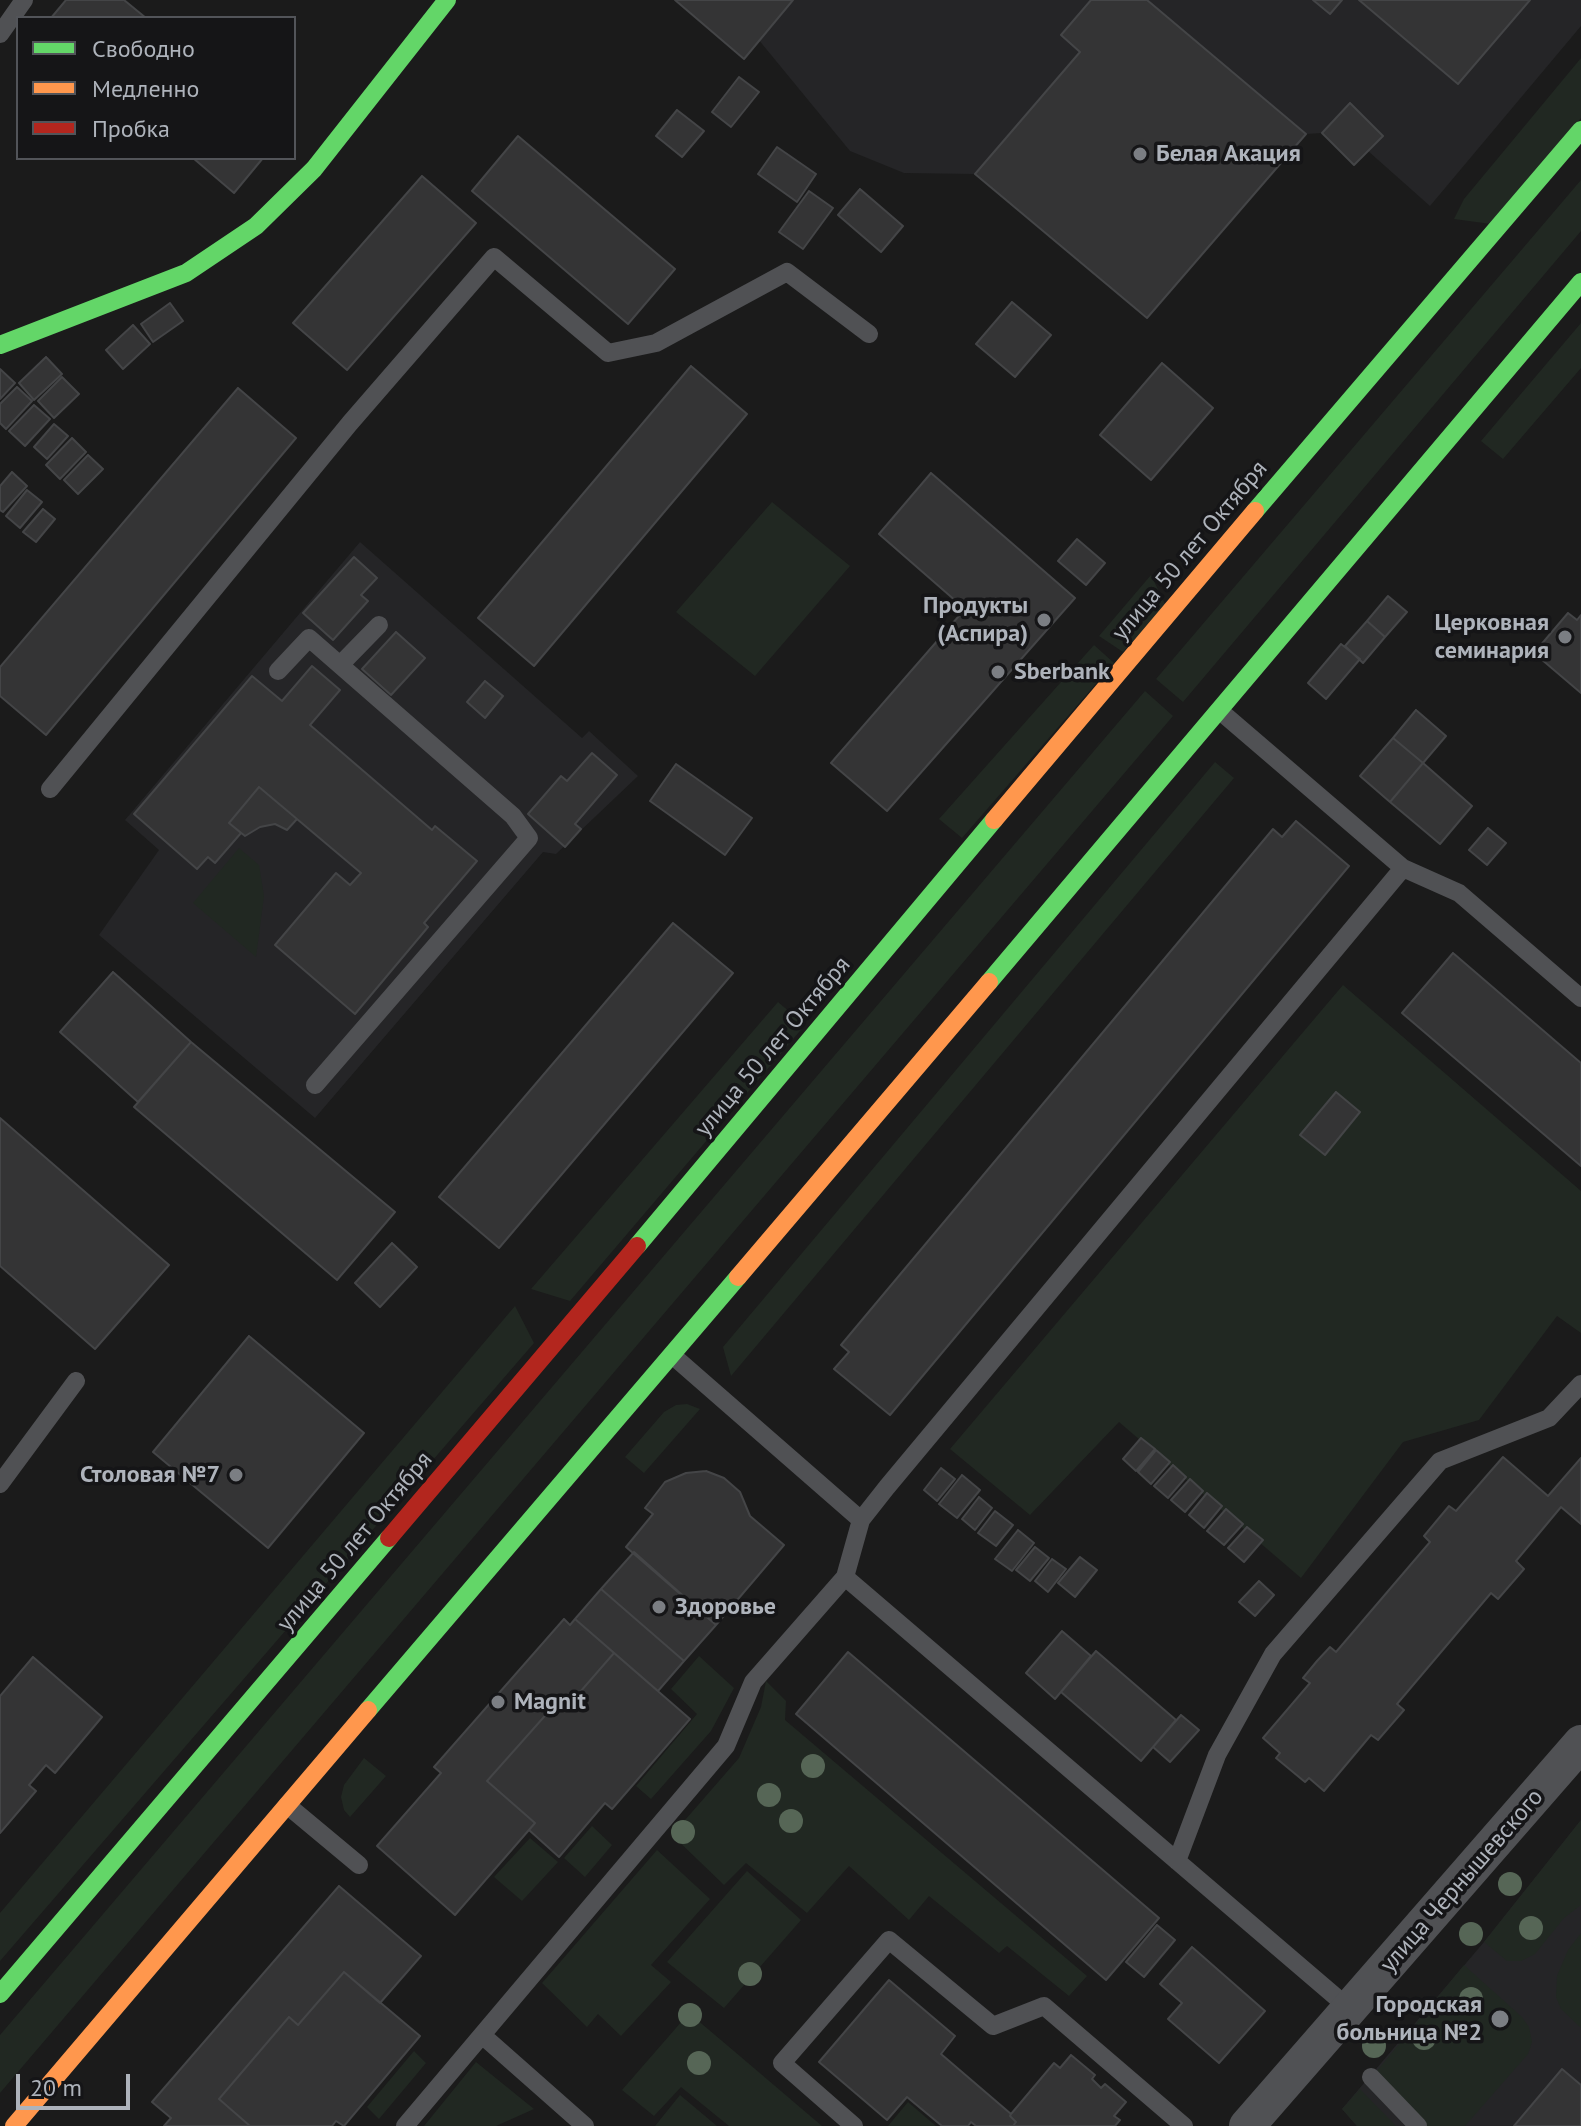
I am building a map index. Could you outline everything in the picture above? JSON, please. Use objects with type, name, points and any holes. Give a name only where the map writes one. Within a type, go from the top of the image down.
[{"type":"main road","points":[[0,345],[186,273],[256,226],[314,169],[447,0]]},
{"type":"main road","name":"улица 50 лет Октября","points":[[0,1994],[566,1331],[1125,664],[1581,130]]},
{"type":"main road","points":[[14,2126],[1220,711],[1581,282]]},
{"type":"street","name":"улица Чернышевского","points":[[1247,2126],[1581,1743]]},
{"type":"lane","points":[[0,34],[24,0]]},
{"type":"lane","points":[[50,789],[350,423],[494,257],[608,353],[656,343],[787,272],[869,334]]},
{"type":"lane","points":[[340,665],[379,625]]},
{"type":"lane","points":[[278,671],[309,638],[513,816],[529,838],[315,1085]]},
{"type":"lane","points":[[1220,711],[1403,868],[1459,893],[1581,998]]},
{"type":"lane","points":[[405,2126],[726,1746],[753,1682],[845,1577],[861,1520],[1403,868]]},
{"type":"lane","points":[[670,1353],[861,1520]]},
{"type":"lane","points":[[0,1484],[76,1381]]},
{"type":"lane","points":[[1177,1861],[1217,1755],[1273,1654],[1440,1461],[1549,1418],[1581,1384]]},
{"type":"lane","points":[[845,1577],[1350,2009]]},
{"type":"lane","points":[[287,1805],[359,1865]]},
{"type":"lane","points":[[854,2126],[782,2063],[889,1940],[993,2026],[1044,2006],[1184,2126]]},
{"type":"lane","points":[[482,2035],[578,2125]]},
{"type":"lane","points":[[1371,2077],[1418,2126]]},
{"type":"shaded area","points":[[722,0],[1091,0],[1080,52],[975,174],[904,173],[850,151],[735,11]]},
{"type":"shaded area","points":[[1147,0],[1581,0],[1581,26],[1430,206],[1368,151],[1354,165],[1322,133],[1306,134]]},
{"type":"shaded area","points":[[1581,58],[1581,118],[1491,224],[1454,219],[1464,199]]},
{"type":"shaded area","points":[[1581,180],[1581,231],[1183,702],[1156,679]]},
{"type":"shaded area","points":[[1581,323],[1581,368],[1503,459],[1481,441]]},
{"type":"shaded area","points":[[772,502],[850,566],[755,676],[676,612]]},
{"type":"shaded area","points":[[360,542],[582,738],[589,731],[638,776],[556,854],[543,852],[315,1118],[99,935],[159,850],[125,820]]},
{"type":"shaded area","points":[[1151,575],[1166,606],[1123,652],[1099,636]]},
{"type":"shaded area","points":[[1094,645],[1114,663],[962,838],[939,819]]},
{"type":"shaded area","points":[[1145,691],[1173,716],[0,2093],[0,2035]]},
{"type":"shaded area","points":[[1215,762],[1234,778],[731,1376],[723,1347]]},
{"type":"shaded area","points":[[239,848],[259,865],[264,896],[256,957],[193,903]]},
{"type":"shaded area","points":[[1343,985],[1581,1191],[1581,1333],[1557,1316],[1479,1420],[1403,1442],[1301,1578],[1119,1422],[1030,1515],[950,1449]]},
{"type":"shaded area","points":[[778,1002],[805,1025],[570,1301],[531,1289]]},
{"type":"shaded area","points":[[515,1306],[534,1343],[0,1961],[0,1913]]},
{"type":"shaded area","points":[[687,1404],[700,1409],[644,1473],[625,1457],[664,1412],[676,1405]]},
{"type":"shaded area","points":[[699,1656],[734,1688],[711,1731],[651,1799],[636,1786],[697,1714],[671,1689]]},
{"type":"shaded area","points":[[766,1681],[786,1701],[785,1720],[1087,1976],[1069,1996],[1007,1946],[999,1953],[929,1896],[909,1920],[849,1866],[807,1913],[746,1863],[724,1885],[672,1835],[739,1758],[761,1707]]},
{"type":"shaded area","points":[[364,1758],[386,1776],[350,1817],[344,1810],[341,1797],[344,1785]]},
{"type":"shaded area","name":"Городская больница №2","points":[[1581,1820],[1581,2126],[1357,2126],[1342,2109],[1484,1942]]},
{"type":"shaded area","points":[[1581,1820],[1581,1905],[1564,1918],[1535,1954],[1521,1961],[1507,1961],[1484,1942]]},
{"type":"shaded area","points":[[592,1826],[612,1845],[585,1877],[564,1858]]},
{"type":"shaded area","points":[[530,1838],[558,1862],[522,1901],[494,1877]]},
{"type":"shaded area","points":[[657,1850],[710,1899],[651,1965],[671,1982],[621,2036],[598,2014],[587,2027],[542,1983]]},
{"type":"shaded area","points":[[747,1871],[801,1920],[724,2008],[667,1962]]},
{"type":"shaded area","points":[[1581,1933],[1581,2028],[1561,2009],[1556,1997],[1557,1976],[1568,1950]]},
{"type":"shaded area","points":[[1464,1965],[1522,2017],[1529,2027],[1532,2042],[1528,2054],[1465,2126],[1426,2126],[1376,2072]]},
{"type":"shaded area","points":[[689,2013],[822,2126],[729,2126],[681,2087],[654,2116],[622,2090]]},
{"type":"shaded area","points":[[414,2051],[426,2063],[379,2119],[367,2107]]},
{"type":"shaded area","points":[[476,2062],[534,2109],[496,2126],[424,2126]]},
{"type":"shaded area","points":[[1360,2089],[1396,2126],[1357,2126],[1342,2109]]},
{"type":"shaded area","points":[[680,2095],[717,2126],[655,2126]]},
{"type":"shaded area","points":[[908,2102],[936,2126],[888,2126]]},
{"type":"building","points":[[66,0],[124,0],[144,16],[53,16]]},
{"type":"building","points":[[675,0],[793,0],[744,59]]},
{"type":"building","name":"Белая Акация","points":[[1091,0],[1147,0],[1306,134],[1147,318],[975,174],[1080,52],[1061,35]]},
{"type":"building","points":[[1313,0],[1342,0],[1330,14]]},
{"type":"building","points":[[1359,0],[1530,0],[1458,84]]},
{"type":"building","points":[[739,77],[759,92],[731,127],[712,112]]},
{"type":"building","points":[[1350,103],[1383,136],[1354,165],[1322,133]]},
{"type":"building","points":[[677,110],[704,131],[682,157],[656,136]]},
{"type":"building","points":[[518,136],[675,269],[628,324],[472,191]]},
{"type":"building","points":[[777,147],[816,174],[797,202],[758,174]]},
{"type":"building","points":[[195,160],[261,160],[234,193]]},
{"type":"building","points":[[422,176],[476,223],[347,370],[293,323]]},
{"type":"building","points":[[860,189],[903,226],[881,252],[838,215]]},
{"type":"building","points":[[809,191],[833,208],[803,249],[779,232]]},
{"type":"building","points":[[1012,302],[1051,335],[1015,377],[976,344]]},
{"type":"building","points":[[170,303],[183,321],[153,342],[141,324]]},
{"type":"building","points":[[133,325],[150,344],[123,369],[106,350]]},
{"type":"building","points":[[46,357],[62,374],[34,400],[19,383]]},
{"type":"building","points":[[1162,363],[1213,408],[1151,480],[1100,435]]},
{"type":"building","points":[[691,366],[747,414],[534,666],[478,618]]},
{"type":"building","points":[[0,369],[15,383],[0,399]]},
{"type":"building","points":[[62,377],[79,394],[54,418],[38,401]]},
{"type":"building","points":[[17,387],[32,401],[6,429],[0,423],[0,404]]},
{"type":"building","points":[[238,388],[296,438],[46,735],[0,696],[0,667]]},
{"type":"building","points":[[34,405],[50,419],[25,446],[9,431]]},
{"type":"building","points":[[54,424],[68,436],[47,459],[34,447]]},
{"type":"building","points":[[72,438],[86,452],[60,479],[46,465]]},
{"type":"building","points":[[88,455],[103,469],[78,494],[64,480]]},
{"type":"building","points":[[12,472],[27,486],[3,512],[0,510],[0,486]]},
{"type":"building","points":[[931,473],[1075,598],[887,811],[831,763],[965,609],[879,534]]},
{"type":"building","points":[[27,490],[42,502],[20,528],[6,516]]},
{"type":"building","points":[[43,509],[55,519],[36,542],[23,532]]},
{"type":"building","points":[[1077,539],[1105,563],[1086,585],[1058,561]]},
{"type":"building","points":[[354,557],[377,578],[361,595],[368,601],[333,640],[303,613]]},
{"type":"building","points":[[1388,596],[1407,612],[1385,637],[1367,621]]},
{"type":"building","name":"Церковная семинария","points":[[1568,613],[1577,620],[1581,615],[1581,693],[1534,653]]},
{"type":"building","points":[[1367,621],[1385,637],[1363,663],[1345,646]]},
{"type":"building","points":[[396,632],[425,658],[391,695],[362,669]]},
{"type":"building","points":[[1341,644],[1360,659],[1326,699],[1308,683]]},
{"type":"building","points":[[312,666],[340,690],[310,725],[432,830],[435,826],[477,861],[424,923],[428,927],[355,1014],[275,945],[336,873],[350,885],[361,873],[259,787],[229,823],[241,833],[215,863],[208,857],[197,869],[134,814],[252,676],[282,701]]},
{"type":"building","points":[[485,681],[503,696],[485,718],[467,702]]},
{"type":"building","points":[[1416,710],[1446,736],[1423,763],[1393,738]]},
{"type":"building","points":[[1393,738],[1423,763],[1390,802],[1360,776]]},
{"type":"building","points":[[592,753],[617,775],[575,824],[581,829],[565,847],[528,814],[561,776],[567,781]]},
{"type":"building","points":[[1423,763],[1472,806],[1440,844],[1390,802]]},
{"type":"building","points":[[676,764],[752,818],[725,855],[650,801]]},
{"type":"building","points":[[259,787],[297,819],[287,830],[275,824],[260,827],[245,836],[229,823]]},
{"type":"building","points":[[1296,821],[1349,866],[890,1415],[834,1369],[849,1352],[841,1345],[1273,829],[1282,837]]},
{"type":"building","points":[[1488,828],[1506,843],[1487,865],[1469,850]]},
{"type":"building","points":[[673,923],[733,973],[499,1248],[439,1197]]},
{"type":"building","points":[[1453,953],[1581,1063],[1581,1166],[1402,1013]]},
{"type":"building","points":[[113,972],[191,1042],[138,1102],[60,1032]]},
{"type":"building","points":[[191,1042],[395,1212],[337,1280],[134,1107]]},
{"type":"building","points":[[1336,1092],[1360,1112],[1325,1155],[1300,1135]]},
{"type":"building","points":[[0,1118],[169,1265],[95,1349],[0,1266]]},
{"type":"building","points":[[392,1243],[417,1267],[380,1307],[355,1283]]},
{"type":"building","points":[[249,1336],[364,1433],[268,1548],[153,1452]]},
{"type":"building","points":[[1141,1438],[1155,1449],[1136,1471],[1123,1459]]},
{"type":"building","points":[[1156,1450],[1170,1462],[1151,1484],[1138,1472]]},
{"type":"building","points":[[1503,1457],[1548,1496],[1581,1458],[1581,1524],[1561,1507],[1516,1561],[1524,1569],[1498,1599],[1491,1593],[1397,1704],[1404,1710],[1378,1740],[1371,1735],[1324,1791],[1309,1778],[1305,1782],[1276,1758],[1280,1753],[1263,1738],[1310,1683],[1303,1678],[1317,1661],[1330,1647],[1336,1652],[1430,1542],[1424,1536],[1449,1506],[1456,1511]]},
{"type":"building","points":[[1173,1465],[1186,1477],[1168,1498],[1154,1486]]},
{"type":"building","points":[[941,1468],[955,1479],[937,1501],[924,1490]]},
{"type":"building","points":[[706,1471],[724,1478],[740,1492],[750,1516],[784,1545],[716,1625],[626,1547],[653,1514],[645,1508],[665,1482],[686,1473]]},
{"type":"building","points":[[962,1475],[980,1490],[957,1518],[939,1504]]},
{"type":"building","points":[[1190,1479],[1203,1491],[1185,1512],[1171,1500]]},
{"type":"building","points":[[1207,1493],[1222,1506],[1204,1528],[1189,1515]]},
{"type":"building","points":[[979,1497],[992,1508],[975,1530],[962,1519]]},
{"type":"building","points":[[1226,1509],[1243,1524],[1224,1545],[1207,1531]]},
{"type":"building","points":[[995,1511],[1013,1525],[996,1546],[978,1533]]},
{"type":"building","points":[[1247,1527],[1263,1540],[1244,1562],[1228,1548]]},
{"type":"building","points":[[1018,1530],[1034,1543],[1012,1571],[995,1559]]},
{"type":"building","points":[[1035,1547],[1049,1558],[1030,1581],[1016,1570]]},
{"type":"building","name":"Здоровье","points":[[634,1552],[716,1625],[684,1661],[601,1589]]},
{"type":"building","points":[[1080,1557],[1097,1570],[1075,1597],[1058,1583]]},
{"type":"building","points":[[1052,1559],[1066,1569],[1048,1592],[1035,1581]]},
{"type":"building","points":[[1259,1581],[1274,1595],[1255,1616],[1239,1602]]},
{"type":"building","points":[[601,1589],[684,1661],[658,1691],[575,1619]]},
{"type":"building","points":[[564,1619],[570,1625],[575,1619],[614,1653],[567,1707],[559,1700],[487,1781],[535,1823],[455,1915],[377,1846],[441,1773],[434,1767]]},
{"type":"building","points":[[1062,1631],[1091,1656],[1055,1699],[1026,1673]]},
{"type":"building","points":[[1096,1651],[1176,1720],[1141,1761],[1061,1692]]},
{"type":"building","points":[[848,1652],[1159,1918],[1106,1980],[796,1714]]},
{"type":"building","points":[[614,1653],[690,1719],[612,1809],[605,1803],[559,1857],[529,1830],[535,1823],[487,1781],[559,1700],[567,1707]]},
{"type":"building","points":[[33,1657],[102,1717],[55,1773],[46,1765],[29,1785],[36,1791],[0,1833],[0,1696]]},
{"type":"building","points":[[1181,1715],[1199,1730],[1170,1762],[1153,1747]]},
{"type":"building","points":[[339,1886],[421,1956],[380,2003],[344,1972],[298,2025],[289,2017],[219,2099],[250,2126],[164,2126],[171,2118],[152,2102]]},
{"type":"building","points":[[1157,1925],[1175,1940],[1144,1977],[1126,1962]]},
{"type":"building","points":[[1192,1947],[1265,2011],[1219,2063],[1168,2019],[1182,2003],[1160,1984]]},
{"type":"building","points":[[344,1972],[420,2036],[344,2126],[336,2121],[332,2126],[250,2126],[219,2099],[289,2017],[298,2025]]},
{"type":"building","points":[[889,1980],[955,2036],[941,2054],[1011,2114],[1016,2122],[1013,2126],[976,2126],[971,2122],[968,2126],[942,2126],[907,2097],[887,2120],[819,2062]]},
{"type":"building","points":[[1071,2055],[1095,2075],[1092,2079],[1101,2088],[1105,2084],[1126,2102],[1114,2116],[1120,2120],[1115,2126],[1013,2126],[1016,2122],[1011,2114],[1054,2063],[1060,2068]]},
{"type":"building","points":[[1562,2069],[1581,2085],[1581,2126],[1514,2126]]},
{"type":"traffic: fast","points":[[0,345],[186,273],[256,226],[314,169],[447,0]]},
{"type":"traffic: fast","points":[[1255,511],[1581,130]]},
{"type":"traffic: fast","points":[[989,982],[1581,282]]},
{"type":"traffic: fast","points":[[637,1246],[994,820]]},
{"type":"traffic: fast","points":[[368,1710],[738,1277]]},
{"type":"traffic: fast","points":[[0,1994],[389,1538]]},
{"type":"traffic: slow","points":[[994,820],[1255,511]]},
{"type":"traffic: slow","points":[[738,1277],[989,982]]},
{"type":"traffic: slow","points":[[14,2126],[368,1710]]},
{"type":"traffic: jam","points":[[389,1538],[637,1246]]},
{"type":"place","name":"Белая Акация","points":[[1140,154]]},
{"type":"place","name":"Продукты (Аспира)","points":[[1044,620]]},
{"type":"place","name":"Церковная семинария","points":[[1565,637]]},
{"type":"place","name":"Sberbank","points":[[998,672]]},
{"type":"place","name":"Столовая №7","points":[[236,1475]]},
{"type":"place","name":"Здоровье","points":[[659,1607]]},
{"type":"place","name":"Magnit","points":[[498,1702]]},
{"type":"place","name":"Городская больница №2","points":[[1500,2019]]}]
